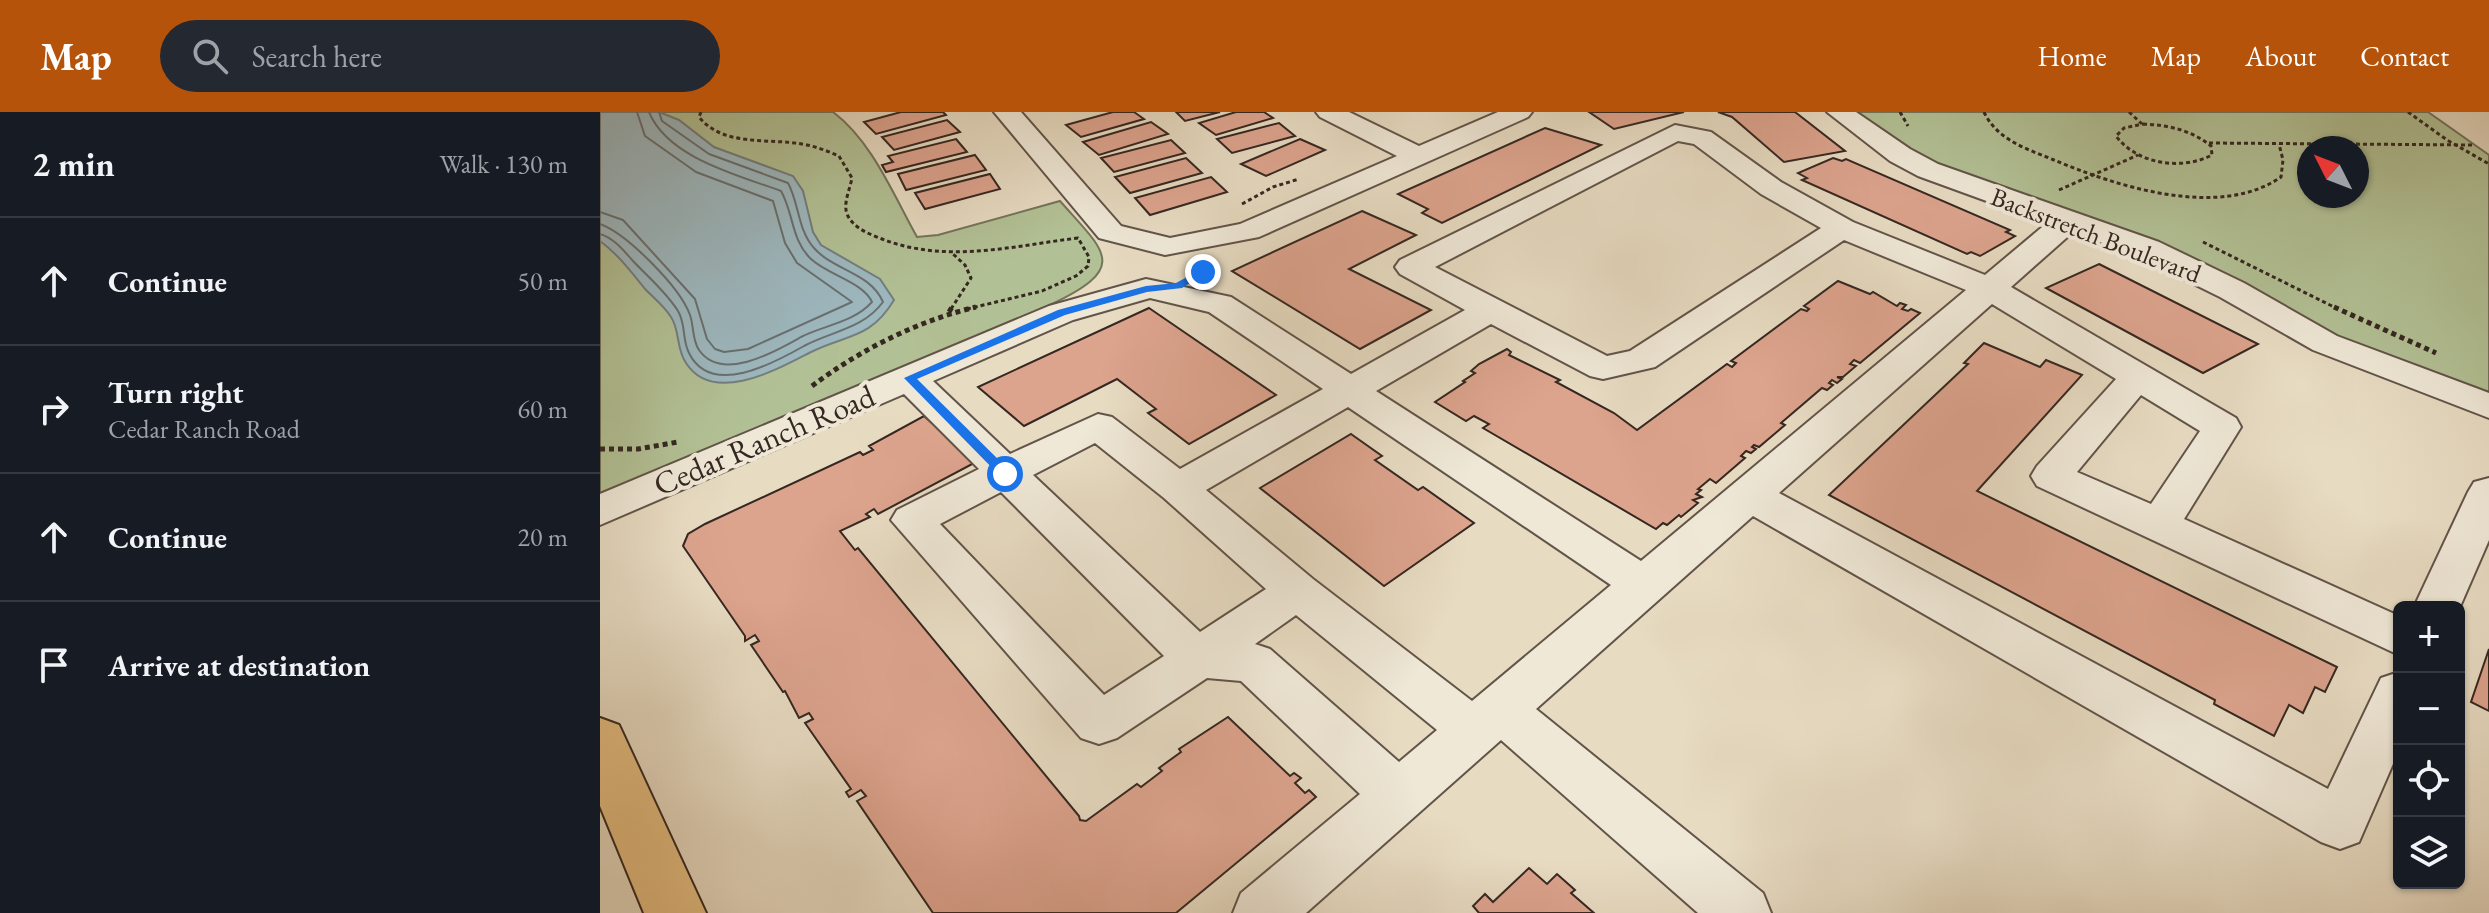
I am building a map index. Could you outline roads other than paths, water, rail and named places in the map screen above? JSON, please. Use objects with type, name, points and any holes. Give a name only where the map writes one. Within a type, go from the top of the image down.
[{"type":"main road","points":[[600,741],[675,913]]},
{"type":"street","points":[[1007,112],[1110,232],[1137,278],[1169,295],[1211,275],[1248,231]]},
{"type":"street","points":[[1329,112],[1418,156]]},
{"type":"street","points":[[1172,246],[1248,231],[1519,112]]},
{"type":"street","name":"Backstretch Boulevard","points":[[1840,112],[1900,155],[1928,170],[2072,207],[2232,290],[2325,343],[2489,406]]},
{"type":"street","points":[[1842,228],[1642,359],[1603,368],[1411,267],[1675,133],[1702,138],[1771,188],[1842,228],[1989,288],[2222,427],[2159,525]]},
{"type":"street","points":[[1269,911],[1989,288],[2072,207]]},
{"type":"street","points":[[1110,232],[1202,252],[1211,275],[1349,390],[1644,585]]},
{"type":"street","name":"Cedar Ranch Road","points":[[600,510],[1137,278],[1140,253],[1172,246]]},
{"type":"street","points":[[1178,488],[1490,310]]},
{"type":"street","points":[[2138,376],[2051,476],[2393,634]]},
{"type":"street","points":[[909,378],[1196,658],[1253,663],[1399,796]]},
{"type":"street","points":[[1297,591],[1099,723],[912,520],[1098,426],[1178,488],[1297,591],[1487,720],[1742,913]]},
{"type":"street","points":[[1749,495],[2340,824],[2393,705]]},
{"type":"street","points":[[2440,601],[2487,503]]},
{"type":"water","points":[[600,112],[659,112],[679,120],[714,147],[793,176],[803,191],[813,232],[821,245],[880,279],[894,300],[885,313],[866,329],[763,375],[728,383],[712,382],[698,375],[683,358],[669,313],[600,241]]}]
